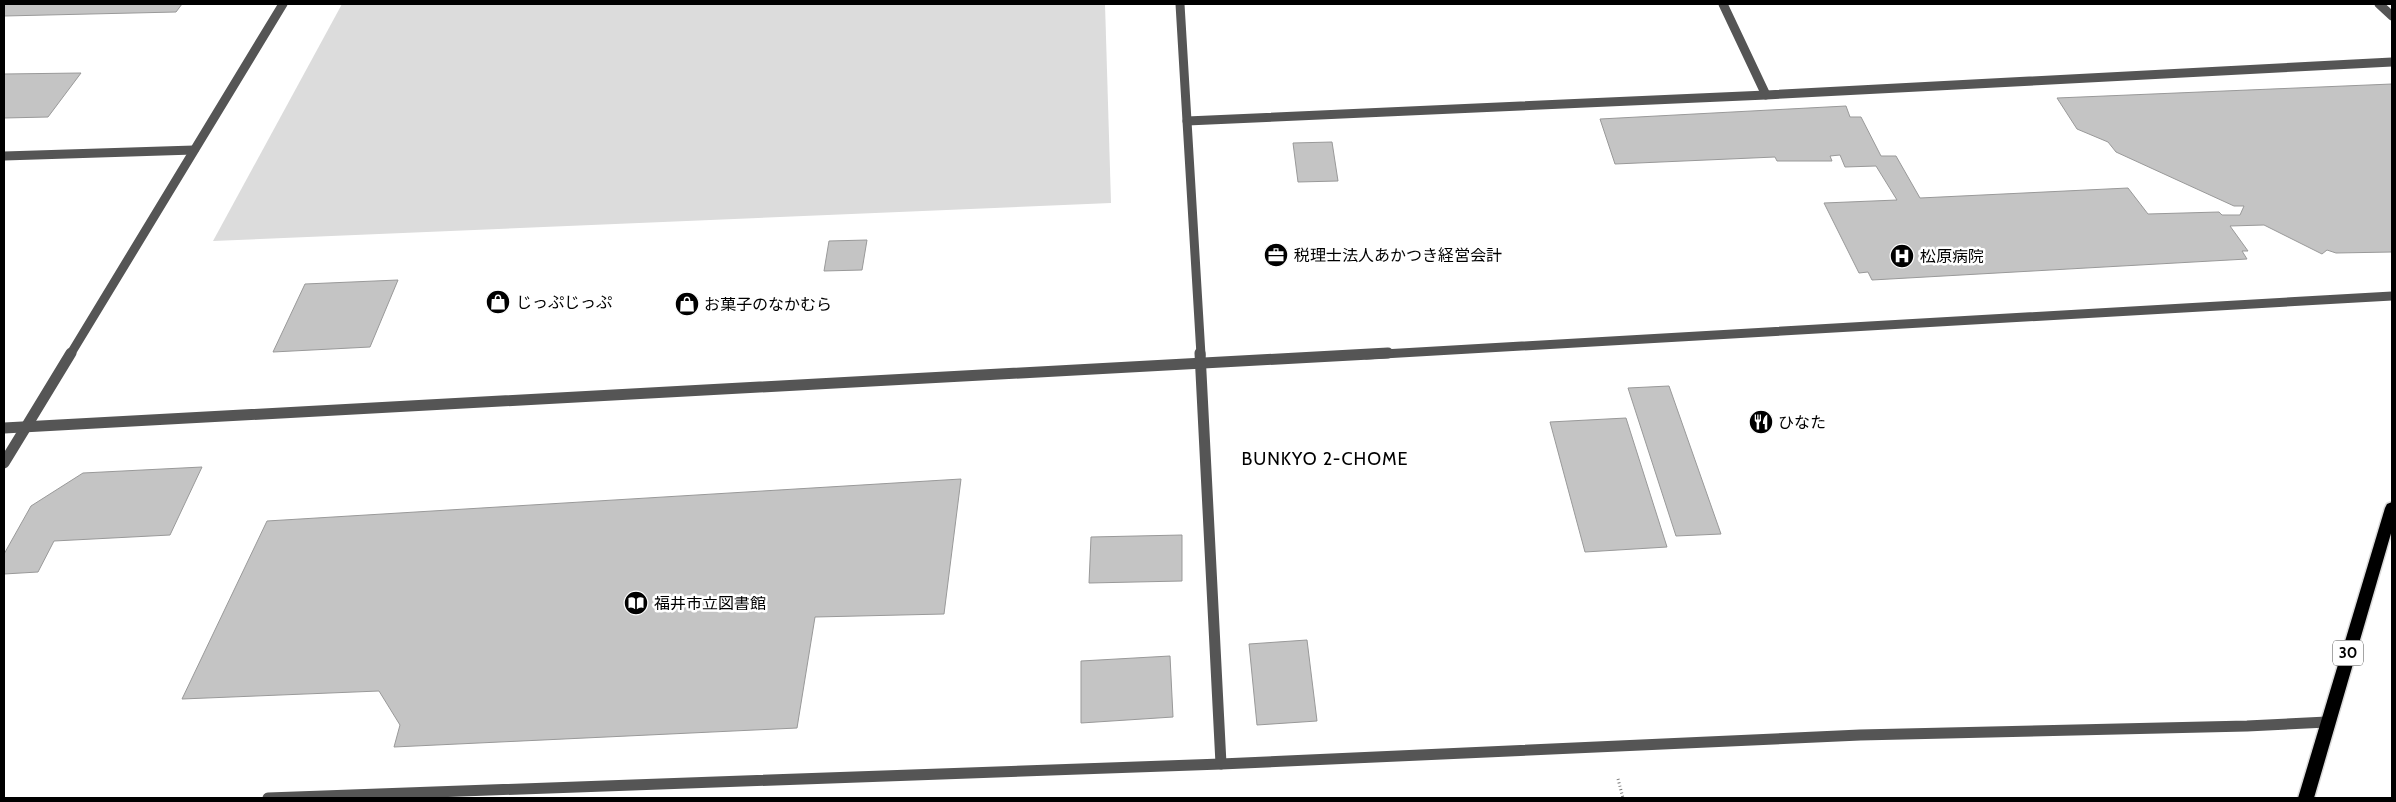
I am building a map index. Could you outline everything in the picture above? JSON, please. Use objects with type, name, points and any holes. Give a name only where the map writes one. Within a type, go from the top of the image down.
[{"type":"main road","name":"30","points":[[2306,798],[2392,508]]},
{"type":"street","points":[[4,463],[283,4]]},
{"type":"street","points":[[1180,4],[1221,764]]},
{"type":"street","points":[[1723,4],[1766,95]]},
{"type":"street","points":[[2379,4],[2392,16]]},
{"type":"street","points":[[1187,121],[1766,95],[2392,62]]},
{"type":"street","points":[[4,156],[194,150]]},
{"type":"street","points":[[4,428],[1200,364],[2392,296]]},
{"type":"street","points":[[268,798],[1221,764],[1860,734],[2247,726],[2327,722]]},
{"type":"shaded area","points":[[342,4],[1105,4],[1111,203],[213,241]]},
{"type":"building","points":[[4,4],[182,4],[176,12],[4,16]]},
{"type":"building","points":[[81,73],[48,117],[4,118],[4,74]]},
{"type":"building","points":[[2392,84],[2392,252],[2336,253],[2327,250],[2322,254],[2264,225],[2230,226],[2248,251],[2242,251],[2247,259],[1872,280],[1868,272],[1859,273],[1824,203],[1897,200],[1876,166],[1845,167],[1840,155],[1830,156],[1832,161],[1777,161],[1775,157],[1615,164],[1600,119],[1846,106],[1850,117],[1861,117],[1881,156],[1896,156],[1920,198],[2128,188],[2148,214],[2219,212],[2222,215],[2240,215],[2244,206],[2234,206],[2116,152],[2108,142],[2077,129],[2057,98]]},
{"type":"building","points":[[1332,142],[1338,181],[1298,182],[1293,143]]},
{"type":"building","points":[[867,240],[862,270],[824,271],[829,241]]},
{"type":"building","points":[[398,280],[370,347],[273,352],[305,284]]},
{"type":"building","points":[[1669,386],[1721,534],[1676,536],[1628,388]]},
{"type":"building","points":[[1626,418],[1667,547],[1585,552],[1550,422]]},
{"type":"building","points":[[202,467],[170,535],[54,541],[38,572],[4,574],[4,554],[31,506],[83,473]]},
{"type":"building","points":[[961,479],[944,614],[815,617],[797,728],[394,747],[400,725],[379,691],[182,699],[267,521]]},
{"type":"building","points":[[1182,535],[1182,581],[1089,583],[1091,537]]},
{"type":"building","points":[[1307,640],[1317,721],[1257,725],[1249,644]]},
{"type":"building","points":[[1170,656],[1173,717],[1081,723],[1081,661]]},
{"type":"place","name":"税理士法人あかつき経営会計","points":[[1276,255]]},
{"type":"place","name":"松原病院","points":[[1902,256]]},
{"type":"place","name":"じっぷじっぷ","points":[[498,302]]},
{"type":"place","name":"お菓子のなかむら","points":[[687,304]]},
{"type":"place","name":"ひなた","points":[[1761,422]]},
{"type":"place","name":"福井市立図書館","points":[[636,603]]},
{"type":"district","name":"BUNKYO 2-CHOME","points":[[1325,459]]}]
